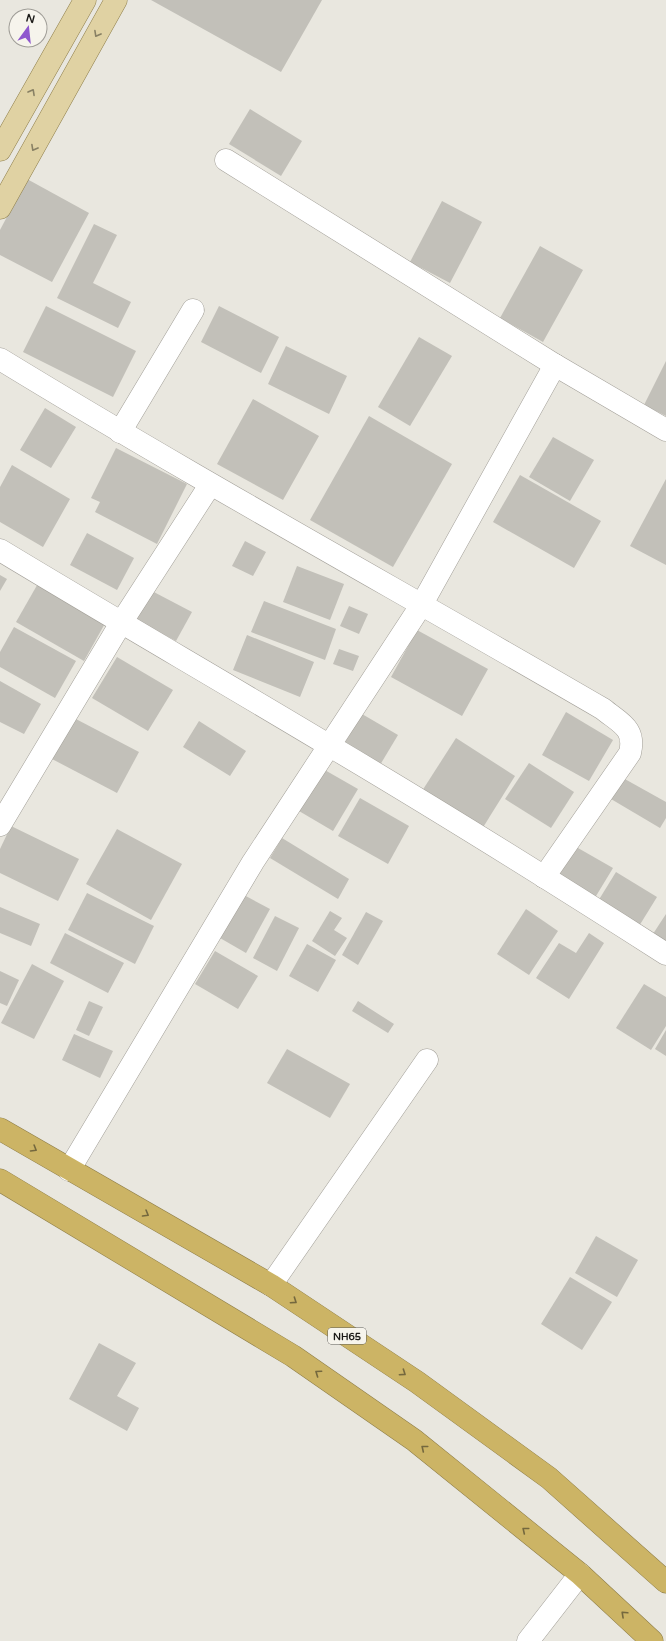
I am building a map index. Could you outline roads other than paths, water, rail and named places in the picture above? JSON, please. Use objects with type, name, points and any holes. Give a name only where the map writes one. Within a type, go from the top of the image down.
[{"type":"highway","name":"NH65","points":[[0,1129],[271,1285],[417,1382],[549,1478],[666,1582]]},
{"type":"highway","points":[[0,1180],[292,1356],[414,1440],[580,1574],[652,1641]]},
{"type":"main road","points":[[0,150],[85,0]]},
{"type":"main road","points":[[0,208],[116,0]]},
{"type":"street","points":[[226,160],[555,365],[666,430]]},
{"type":"street","points":[[120,432],[193,310]]},
{"type":"street","points":[[0,359],[210,485],[422,604],[603,709],[626,728],[632,736],[630,754],[544,877]]},
{"type":"street","points":[[69,1170],[252,862],[330,746],[422,604],[555,365]]},
{"type":"street","points":[[0,825],[121,623],[210,485]]},
{"type":"street","points":[[0,550],[330,746],[544,877],[666,954]]},
{"type":"street","points":[[271,1285],[427,1060]]},
{"type":"street","points":[[528,1641],[580,1574]]}]
